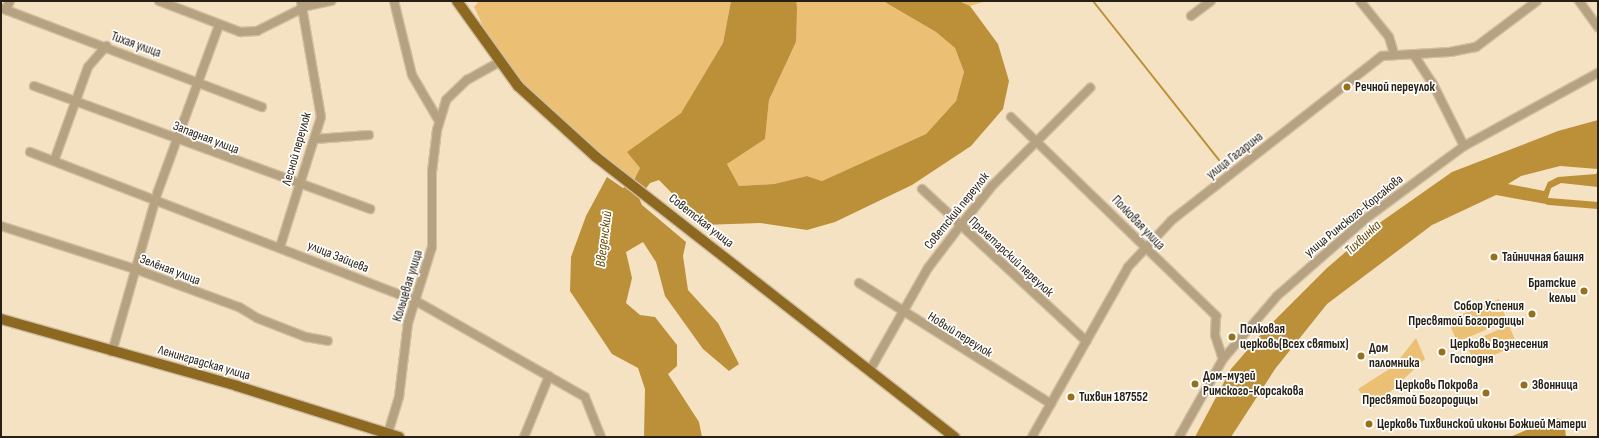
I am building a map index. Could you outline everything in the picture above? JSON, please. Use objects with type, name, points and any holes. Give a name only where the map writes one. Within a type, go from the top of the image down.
[{"type":"main road","name":"Советская улица","points":[[457,1],[518,86],[621,176],[955,437]]},
{"type":"main road","name":"Ленинградская улица","points":[[1,319],[399,437]]},
{"type":"street","points":[[4,9],[10,1]]},
{"type":"street","points":[[158,1],[240,32],[257,31],[301,5],[331,1]]},
{"type":"street","points":[[394,1],[412,75],[439,121]]},
{"type":"street","points":[[1191,16],[1211,1]]},
{"type":"street","points":[[1360,1],[1390,36],[1394,53]]},
{"type":"street","name":"улица Гагарина","points":[[1032,437],[1086,341],[1143,247],[1382,56],[1394,53],[1414,55],[1476,47],[1537,1]]},
{"type":"street","points":[[1578,1],[1598,27]]},
{"type":"street","name":"Лесной переулок","points":[[280,247],[321,117],[301,5]]},
{"type":"street","name":"Тихая улица","points":[[4,9],[199,81],[262,107]]},
{"type":"street","points":[[112,352],[155,200],[176,139],[219,25]]},
{"type":"street","points":[[54,161],[88,67],[106,46]]},
{"type":"street","points":[[1414,55],[1433,84],[1464,146]]},
{"type":"street","name":"Кольцевая улица","points":[[388,433],[399,397],[408,323],[432,247],[432,172],[439,121],[446,100],[467,80],[500,62]]},
{"type":"street","name":"улица Римского-Корсакова","points":[[1179,437],[1224,359],[1277,296],[1364,220],[1464,146],[1598,73]]},
{"type":"street","name":"Западная улица","points":[[34,86],[299,186],[370,209]]},
{"type":"street","name":"Советский переулок","points":[[870,370],[904,314],[928,268],[960,226],[992,186],[1090,88]]},
{"type":"street","name":"Полковая улица","points":[[1011,117],[1143,247],[1216,316],[1216,335],[1224,359]]},
{"type":"street","points":[[315,139],[369,135]]},
{"type":"street","name":"улица Зайцева","points":[[30,152],[280,247],[416,301],[585,397],[601,437]]},
{"type":"street","name":"Пролетарский переулок","points":[[922,189],[960,226],[1086,341]]},
{"type":"street","name":"Зелёная улица","points":[[1,226],[135,269],[239,307],[257,318],[306,337],[328,341]]},
{"type":"street","name":"Новый переулок","points":[[859,283],[904,314],[1050,404]]},
{"type":"street","points":[[524,437],[549,376]]},
{"type":"shaded area","points":[[479,1],[731,1],[723,43],[681,113],[628,152],[640,168],[632,183],[500,62],[474,7]]},
{"type":"shaded area","points":[[796,1],[883,1],[936,32],[955,48],[964,72],[956,101],[926,134],[822,181],[807,176],[774,184],[739,186],[727,164],[765,139],[769,100],[796,42]]},
{"type":"shaded area","points":[[959,1],[987,1],[970,6]]},
{"type":"shaded area","points":[[1499,299],[1507,321],[1457,342],[1448,320]]},
{"type":"shaded area","points":[[1509,325],[1517,345],[1485,359],[1472,357],[1466,344]]},
{"type":"shaded area","points":[[1416,338],[1425,359],[1372,409],[1358,389],[1394,366]]},
{"type":"water","name":"Введенский","points":[[731,1],[796,1],[797,8],[796,42],[769,100],[765,139],[727,164],[739,186],[774,184],[807,176],[822,181],[926,134],[956,101],[964,72],[955,48],[936,32],[883,1],[959,1],[970,6],[998,44],[1009,81],[1003,109],[971,146],[912,185],[835,222],[807,230],[760,223],[703,225],[659,180],[650,183],[639,198],[642,205],[686,242],[683,256],[688,290],[718,323],[739,364],[729,371],[703,349],[665,296],[656,262],[643,242],[626,252],[632,278],[626,303],[640,315],[655,317],[677,345],[677,366],[668,374],[699,422],[702,437],[644,437],[645,389],[638,368],[612,354],[570,291],[571,257],[586,216],[607,177],[623,188],[633,182],[640,168],[627,152],[681,113],[723,43]]},
{"type":"water","name":"Тихвинка","points":[[1598,120],[1598,169],[1560,166],[1521,176],[1508,184],[1544,191],[1548,182],[1558,177],[1596,174],[1598,171],[1598,187],[1561,183],[1551,188],[1546,204],[1496,195],[1432,225],[1327,304],[1275,369],[1231,437],[1195,437],[1231,369],[1262,333],[1327,268],[1378,224],[1452,172],[1558,131]]},
{"type":"water","points":[[1555,418],[1564,420],[1566,437],[1510,437]]},
{"type":"waterway","points":[[1093,1],[1219,160]]},
{"type":"waterway","points":[[1548,201],[1598,205]]},
{"type":"place","name":"Речной переулок","points":[[1347,87]]},
{"type":"place","name":"Тайничная башня","points":[[1494,257]]},
{"type":"place","name":"Братские кельи","points":[[1584,291]]},
{"type":"place","name":"Собор Успения Пресвятой Богородицы","points":[[1532,314]]},
{"type":"place","name":"Полковая церковь(Всех святых)","points":[[1232,337]]},
{"type":"place","name":"Церковь Вознесения Господня","points":[[1442,352]]},
{"type":"place","name":"Дом паломника","points":[[1361,356]]},
{"type":"place","name":"Дом-музей Римского-Корсакова","points":[[1195,384]]},
{"type":"place","name":"Звонница","points":[[1524,385]]},
{"type":"place","name":"Церковь Покрова Пресвятой Богородицы","points":[[1486,393]]},
{"type":"place","name":"Тихвин 187552","points":[[1071,397]]},
{"type":"place","name":"Церковь Тихвинской иконы Божией Матери","points":[[1369,424]]}]
